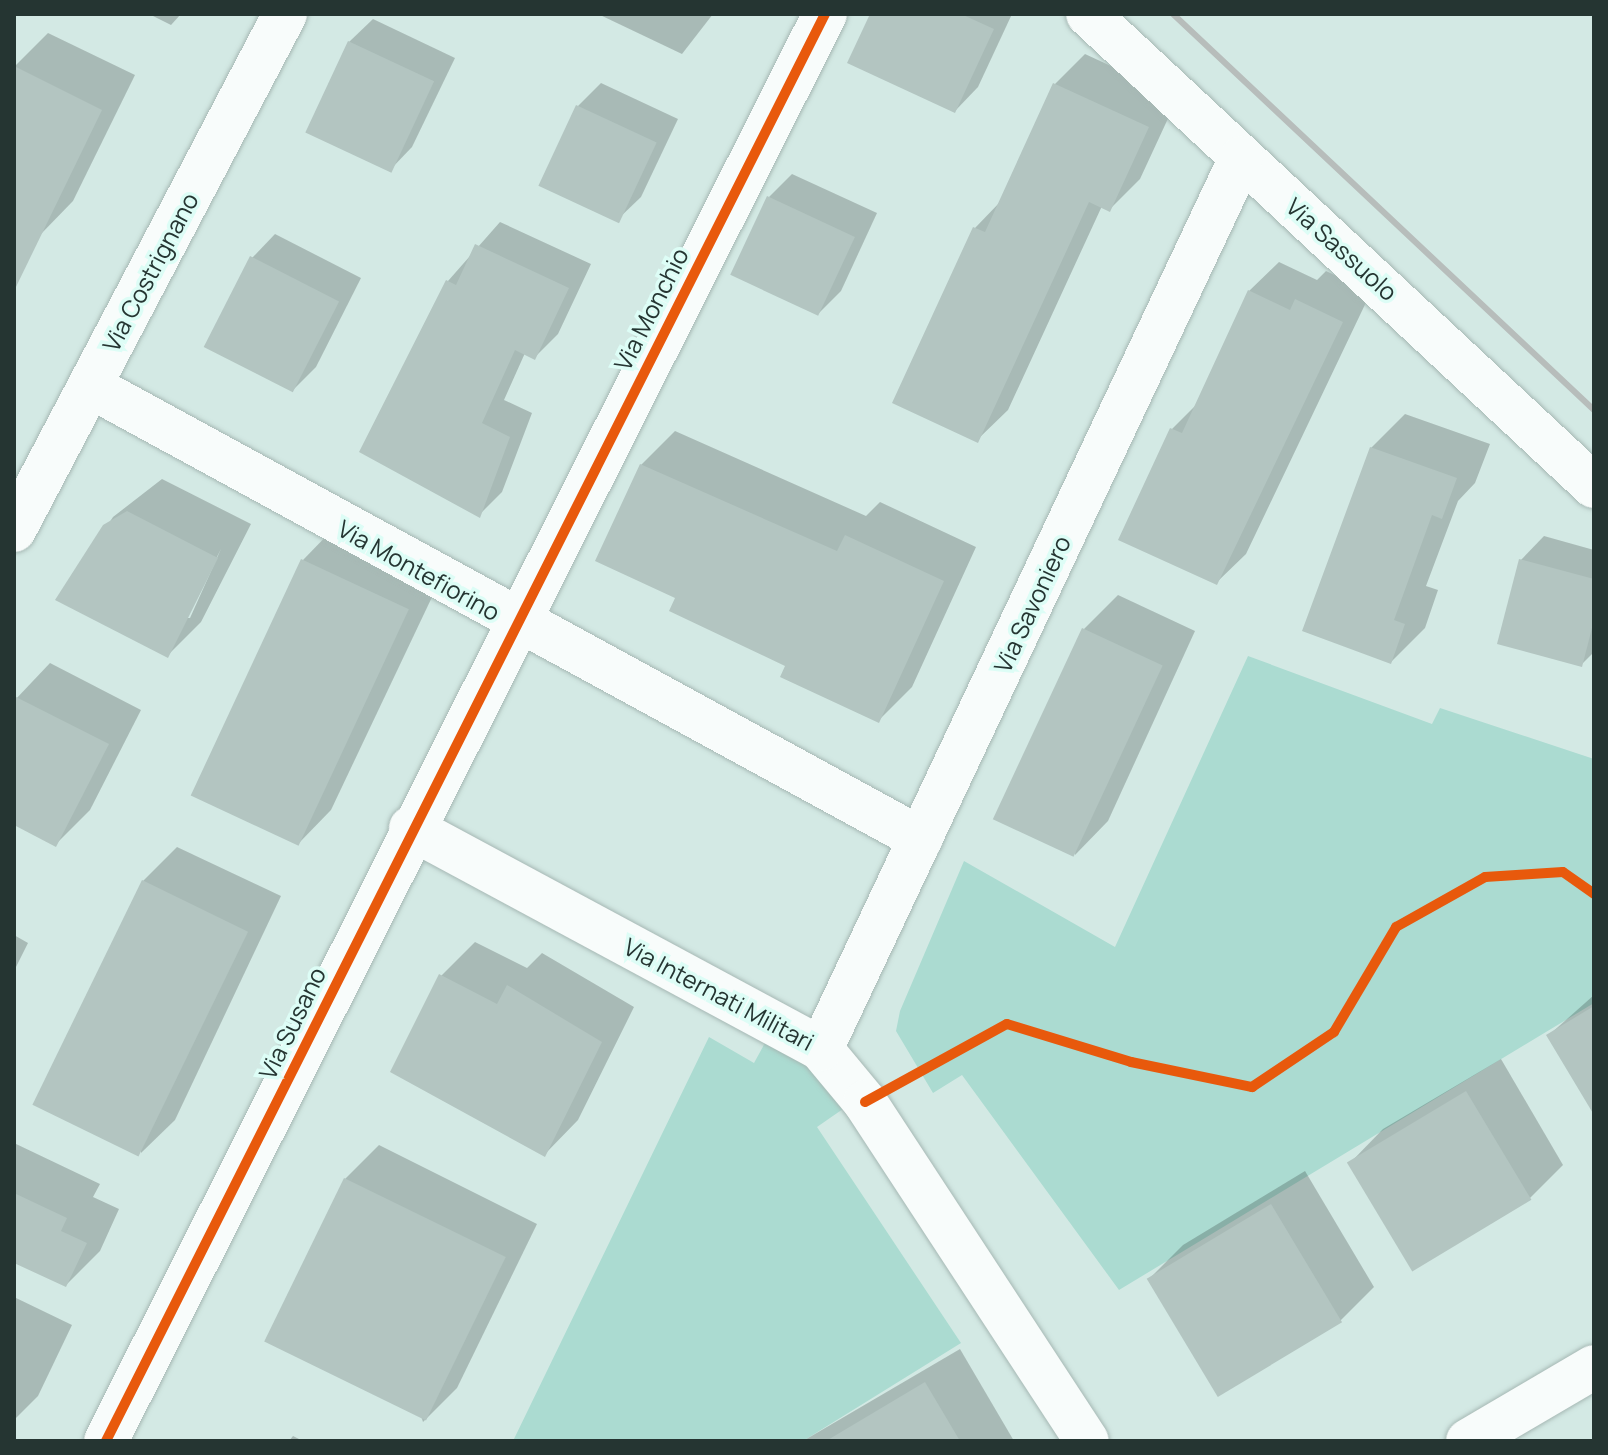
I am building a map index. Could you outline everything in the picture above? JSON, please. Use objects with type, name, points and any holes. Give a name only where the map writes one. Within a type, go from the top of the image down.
[{"type":"street","name":"Via Costrignano","points":[[14,530],[285,14]]},
{"type":"street","name":"Via Monchio","points":[[513,622],[825,14]]},
{"type":"street","name":"Via Sassuolo","points":[[1088,14],[1594,486]]},
{"type":"street","name":"Via Savoniero","points":[[821,1049],[1241,158]]},
{"type":"street","name":"Via Montefiorino","points":[[90,386],[513,622],[921,839]]},
{"type":"street","name":"Via Susano","points":[[106,1441],[513,622]]},
{"type":"street","name":"Via Internati Militari","points":[[411,828],[821,1049],[865,1102],[1087,1441]]},
{"type":"street","points":[[1468,1441],[1594,1367]]},
{"type":"green space","points":[[1248,656],[1432,724],[1440,708],[1594,759],[1594,1003],[1119,1290],[962,1075],[933,1093],[896,1031],[900,1011],[964,861],[1115,947]]},
{"type":"green space","points":[[772,1030],[853,1102],[817,1127],[961,1343],[803,1441],[513,1441],[709,1037],[754,1063]]},
{"type":"building","points":[[870,14],[961,14],[994,29],[955,113],[847,63]]},
{"type":"building","points":[[348,41],[434,81],[391,173],[305,133]]},
{"type":"building","points":[[14,66],[102,110],[14,291]]},
{"type":"building","points":[[1053,83],[1149,127],[1110,212],[1089,202],[978,443],[892,403],[973,227],[985,232]]},
{"type":"building","points":[[576,105],[657,143],[619,223],[538,186]]},
{"type":"building","points":[[767,196],[855,237],[818,316],[730,275]]},
{"type":"building","points":[[475,244],[569,288],[535,360],[515,350],[482,423],[510,437],[480,518],[359,452],[446,280],[456,285]]},
{"type":"building","points":[[250,256],[339,301],[293,392],[204,347]]},
{"type":"building","points":[[1248,290],[1290,310],[1295,299],[1343,322],[1217,585],[1118,540],[1170,428],[1182,433]]},
{"type":"building","points":[[1370,447],[1457,478],[1442,519],[1432,515],[1394,620],[1405,624],[1391,664],[1302,631]]},
{"type":"building","points":[[640,464],[837,551],[845,535],[944,581],[879,723],[780,677],[785,666],[669,611],[675,598],[595,561]]},
{"type":"building","points":[[127,511],[218,558],[168,658],[55,600],[103,525]]},
{"type":"building","points":[[301,559],[409,609],[299,846],[191,796]]},
{"type":"building","points":[[1519,559],[1594,579],[1594,620],[1582,667],[1497,644]]},
{"type":"building","points":[[1082,628],[1163,666],[1073,857],[993,819]]},
{"type":"building","points":[[14,696],[109,744],[56,847],[14,825]]},
{"type":"building","points":[[142,880],[248,932],[138,1156],[32,1105]]},
{"type":"building","points":[[439,974],[497,1004],[507,985],[602,1042],[545,1157],[390,1072]]},
{"type":"building","points":[[1594,1006],[1594,1115],[1546,1035]]},
{"type":"building","points":[[1466,1091],[1531,1200],[1412,1271],[1347,1163]]},
{"type":"building","points":[[344,1178],[506,1257],[426,1420],[264,1342]]},
{"type":"building","points":[[14,1193],[67,1218],[61,1231],[87,1243],[66,1287],[14,1263]]},
{"type":"building","points":[[1271,1204],[1342,1322],[1218,1397],[1147,1279]]},
{"type":"building","points":[[925,1382],[960,1441],[826,1441]]},
{"type":"railway","points":[[1173,14],[1594,410]]},
{"type":"cycle path","points":[[106,1441],[825,14]]},
{"type":"cycle path","points":[[865,1102],[1007,1024],[1131,1062],[1252,1087],[1334,1032],[1396,927],[1485,877],[1563,872],[1594,894]]}]
